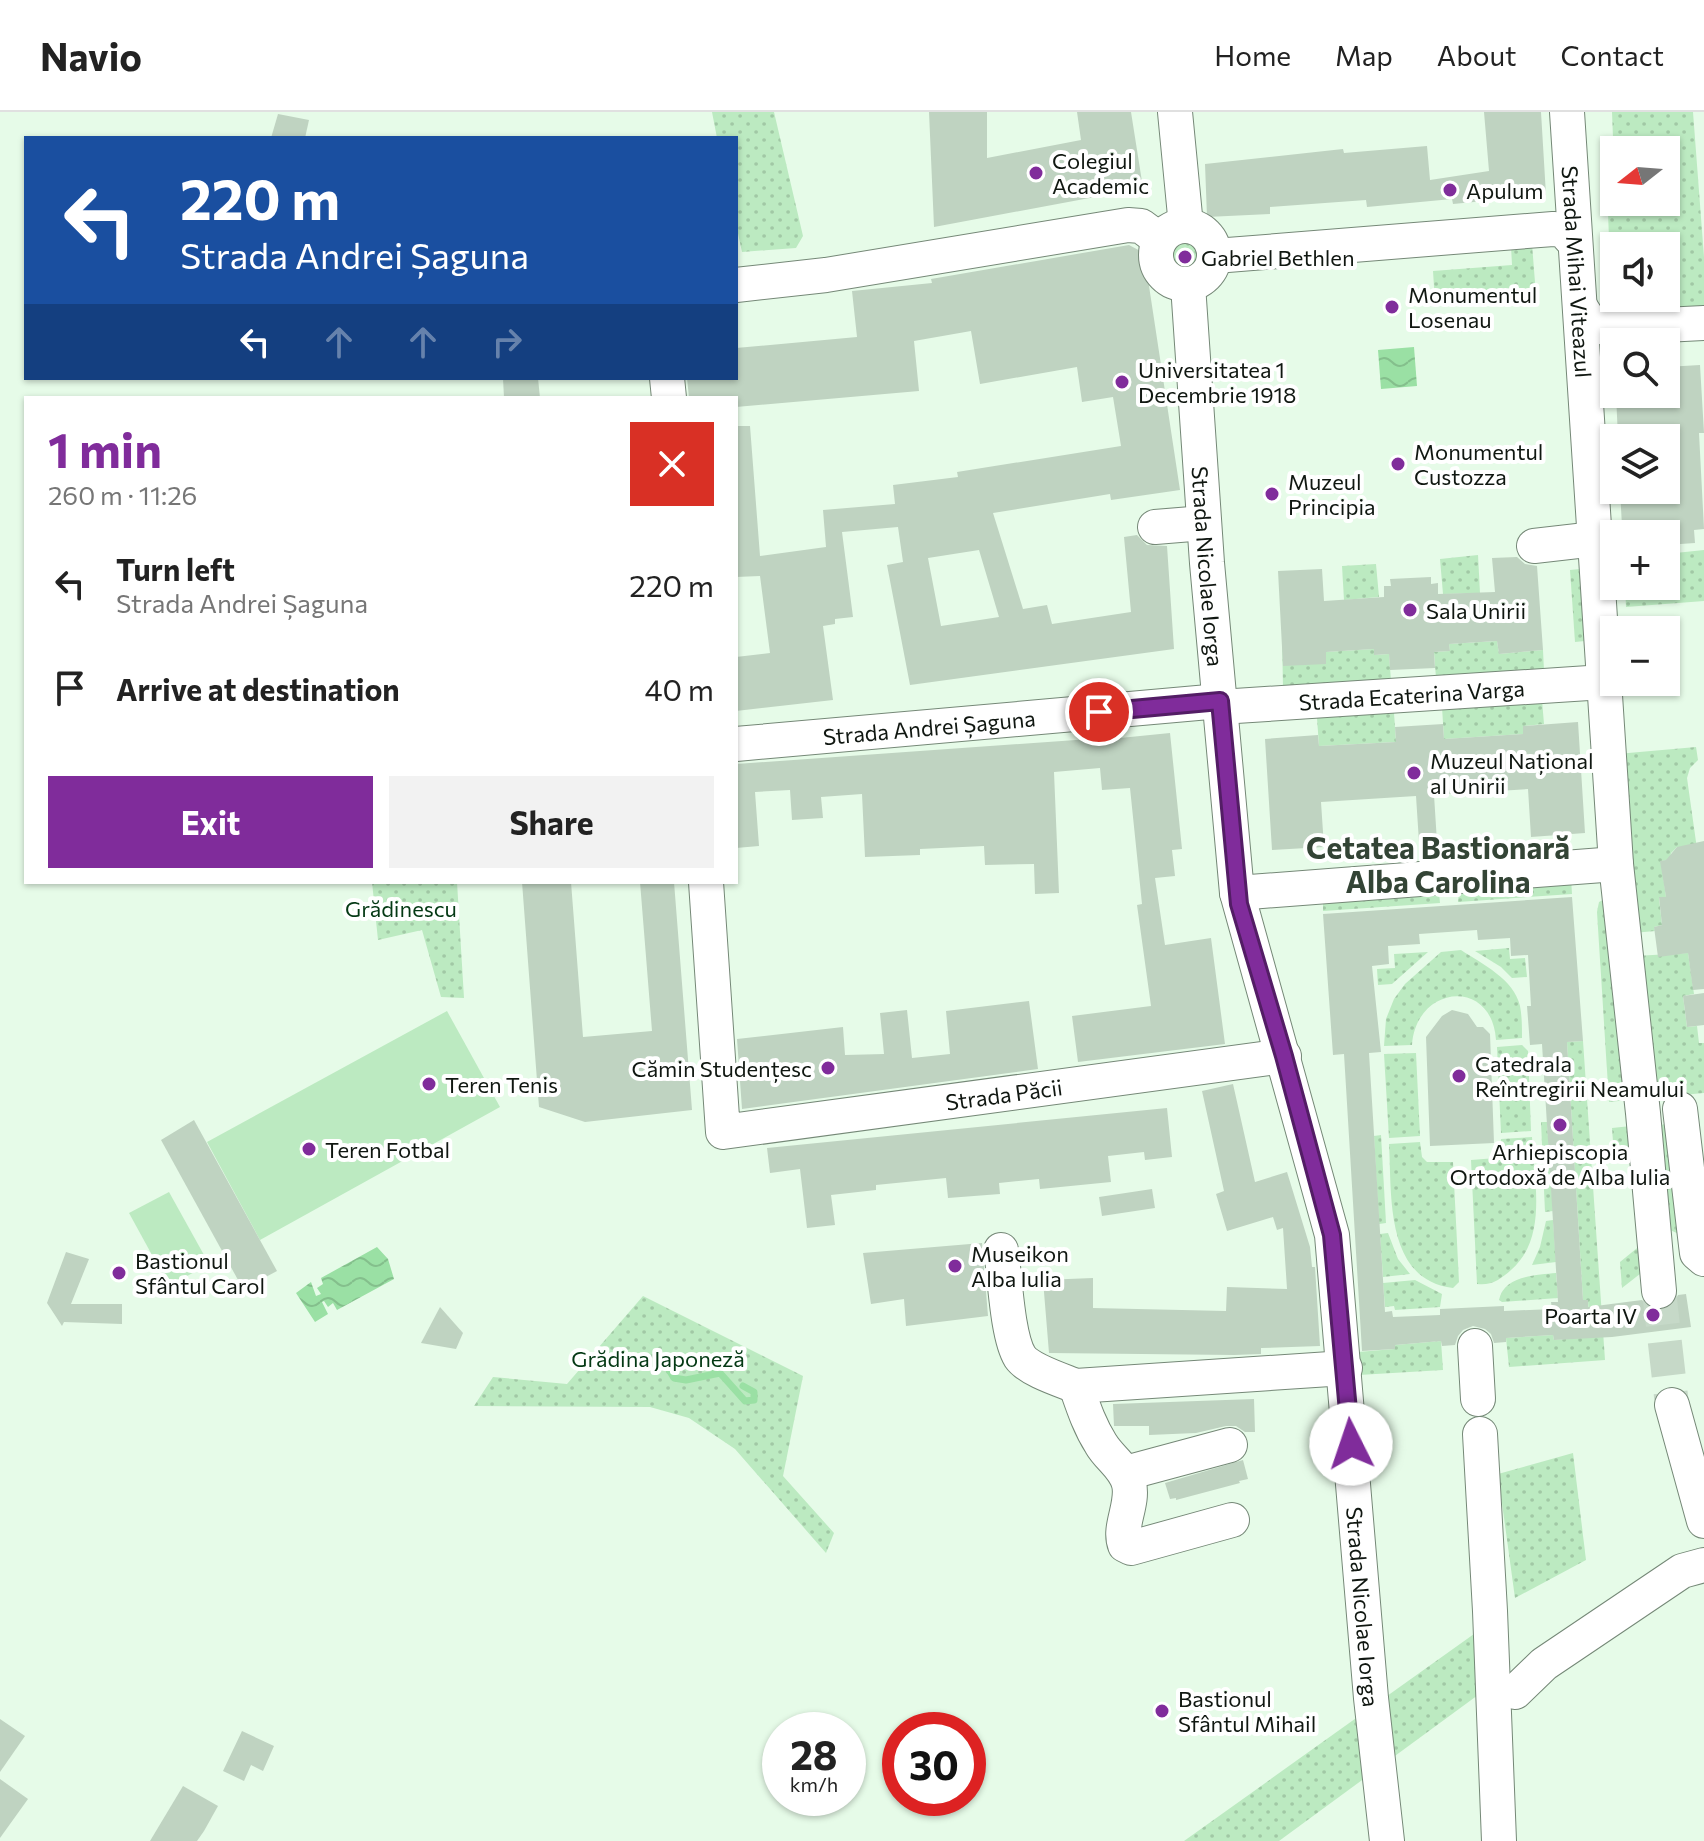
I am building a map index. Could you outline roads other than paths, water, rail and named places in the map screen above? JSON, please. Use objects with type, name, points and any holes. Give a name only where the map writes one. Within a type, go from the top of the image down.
[{"type":"street","points":[[738,285],[826,275],[1128,225],[1173,233],[1203,232],[1215,256],[1210,272],[1196,283],[1188,285],[1170,281],[1163,275],[1156,258],[1173,233],[1175,112]]},
{"type":"street","name":"Strada Mihai Viteazul","points":[[1567,112],[1600,618]]},
{"type":"street","points":[[1215,256],[1553,229],[1563,230],[1574,242]]},
{"type":"street","name":"Strada Nicolae Iorga","points":[[1188,285],[1204,523],[1237,893],[1332,1235],[1371,1698],[1387,1841]]},
{"type":"street","points":[[1580,306],[1588,320],[1605,328],[1704,323]]},
{"type":"street","points":[[1155,527],[1204,523]]},
{"type":"street","points":[[1534,546],[1595,539]]},
{"type":"street","name":"Strada Ecaterina Varga","points":[[1220,704],[1600,682]]},
{"type":"street","name":"Strada Mihai Viteazul","points":[[1605,696],[1616,864],[1659,1291]]},
{"type":"street","name":"Strada Andrei Șaguna","points":[[738,744],[1220,704]]},
{"type":"street","points":[[1237,893],[1616,864]]},
{"type":"street","name":"Strada Păcii","points":[[706,884],[723,1132],[1284,1056]]},
{"type":"street","points":[[1643,1113],[1692,1107],[1697,1253],[1704,1259]]},
{"type":"street","points":[[1001,1250],[1012,1334],[1021,1358],[1045,1374],[1076,1386],[1345,1368]]},
{"type":"street","points":[[1475,1346],[1478,1399]]},
{"type":"street","points":[[1076,1386],[1089,1423],[1103,1447],[1126,1473],[1131,1501],[1123,1539],[1125,1545],[1131,1548],[1232,1520]]},
{"type":"street","points":[[1672,1405],[1704,1521]]},
{"type":"street","points":[[1480,1434],[1498,1831]]},
{"type":"street","points":[[1126,1473],[1230,1445]]},
{"type":"street","points":[[1515,1692],[1544,1664],[1682,1571],[1704,1565]]},
{"type":"water","points":[[1414,347],[1417,386],[1381,389],[1378,350]]},
{"type":"water","points":[[377,1247],[388,1259],[394,1279],[337,1310],[333,1303],[328,1307],[322,1302],[328,1314],[315,1322],[296,1293],[311,1282],[316,1296],[321,1294],[317,1288],[323,1284],[321,1278]]},
{"type":"waterway","points":[[720,1373],[690,1358],[671,1361],[668,1368],[674,1378],[686,1380],[720,1373],[745,1401],[754,1400],[754,1392],[743,1386]]},
{"type":"tunnel","points":[[1659,1291],[1672,1405]]},
{"type":"place","name":"Colegiul Academic","points":[[1036,173]]},
{"type":"place","name":"Apulum","points":[[1450,190]]},
{"type":"place","name":"Gabriel Bethlen","points":[[1185,257]]},
{"type":"place","name":"Monumentul Losenau","points":[[1392,307]]},
{"type":"place","name":"Universitatea 1 Decembrie 1918","points":[[1122,382]]},
{"type":"place","name":"Monumentul Custozza","points":[[1398,464]]},
{"type":"place","name":"Muzeul Principia","points":[[1272,494]]},
{"type":"place","name":"Sala Unirii","points":[[1410,610]]},
{"type":"place","name":"Muzeul Național al Unirii","points":[[1414,773]]},
{"type":"place","name":"Cămin Studențesc","points":[[828,1068]]},
{"type":"place","name":"Catedrala Reîntregirii Neamului","points":[[1459,1076]]},
{"type":"place","name":"Teren Tenis","points":[[429,1084]]},
{"type":"place","name":"Arhiepiscopia Ortodoxă de Alba Iulia","points":[[1560,1125]]},
{"type":"place","name":"Teren Fotbal","points":[[309,1149]]},
{"type":"place","name":"Museikon Alba Iulia","points":[[955,1266]]},
{"type":"place","name":"Bastionul Sfântul Carol","points":[[119,1273]]},
{"type":"place","name":"Poarta IV","points":[[1653,1315]]},
{"type":"place","name":"Bastionul Sfântul Mihail","points":[[1162,1711]]},
{"type":"district","name":"Cetatea Bastionară Alba Carolina","points":[[1438,863]]},
{"type":"park label","name":"Grădinescu","points":[[401,908]]},
{"type":"park label","name":"Grădina Japoneză","points":[[658,1358]]}]
